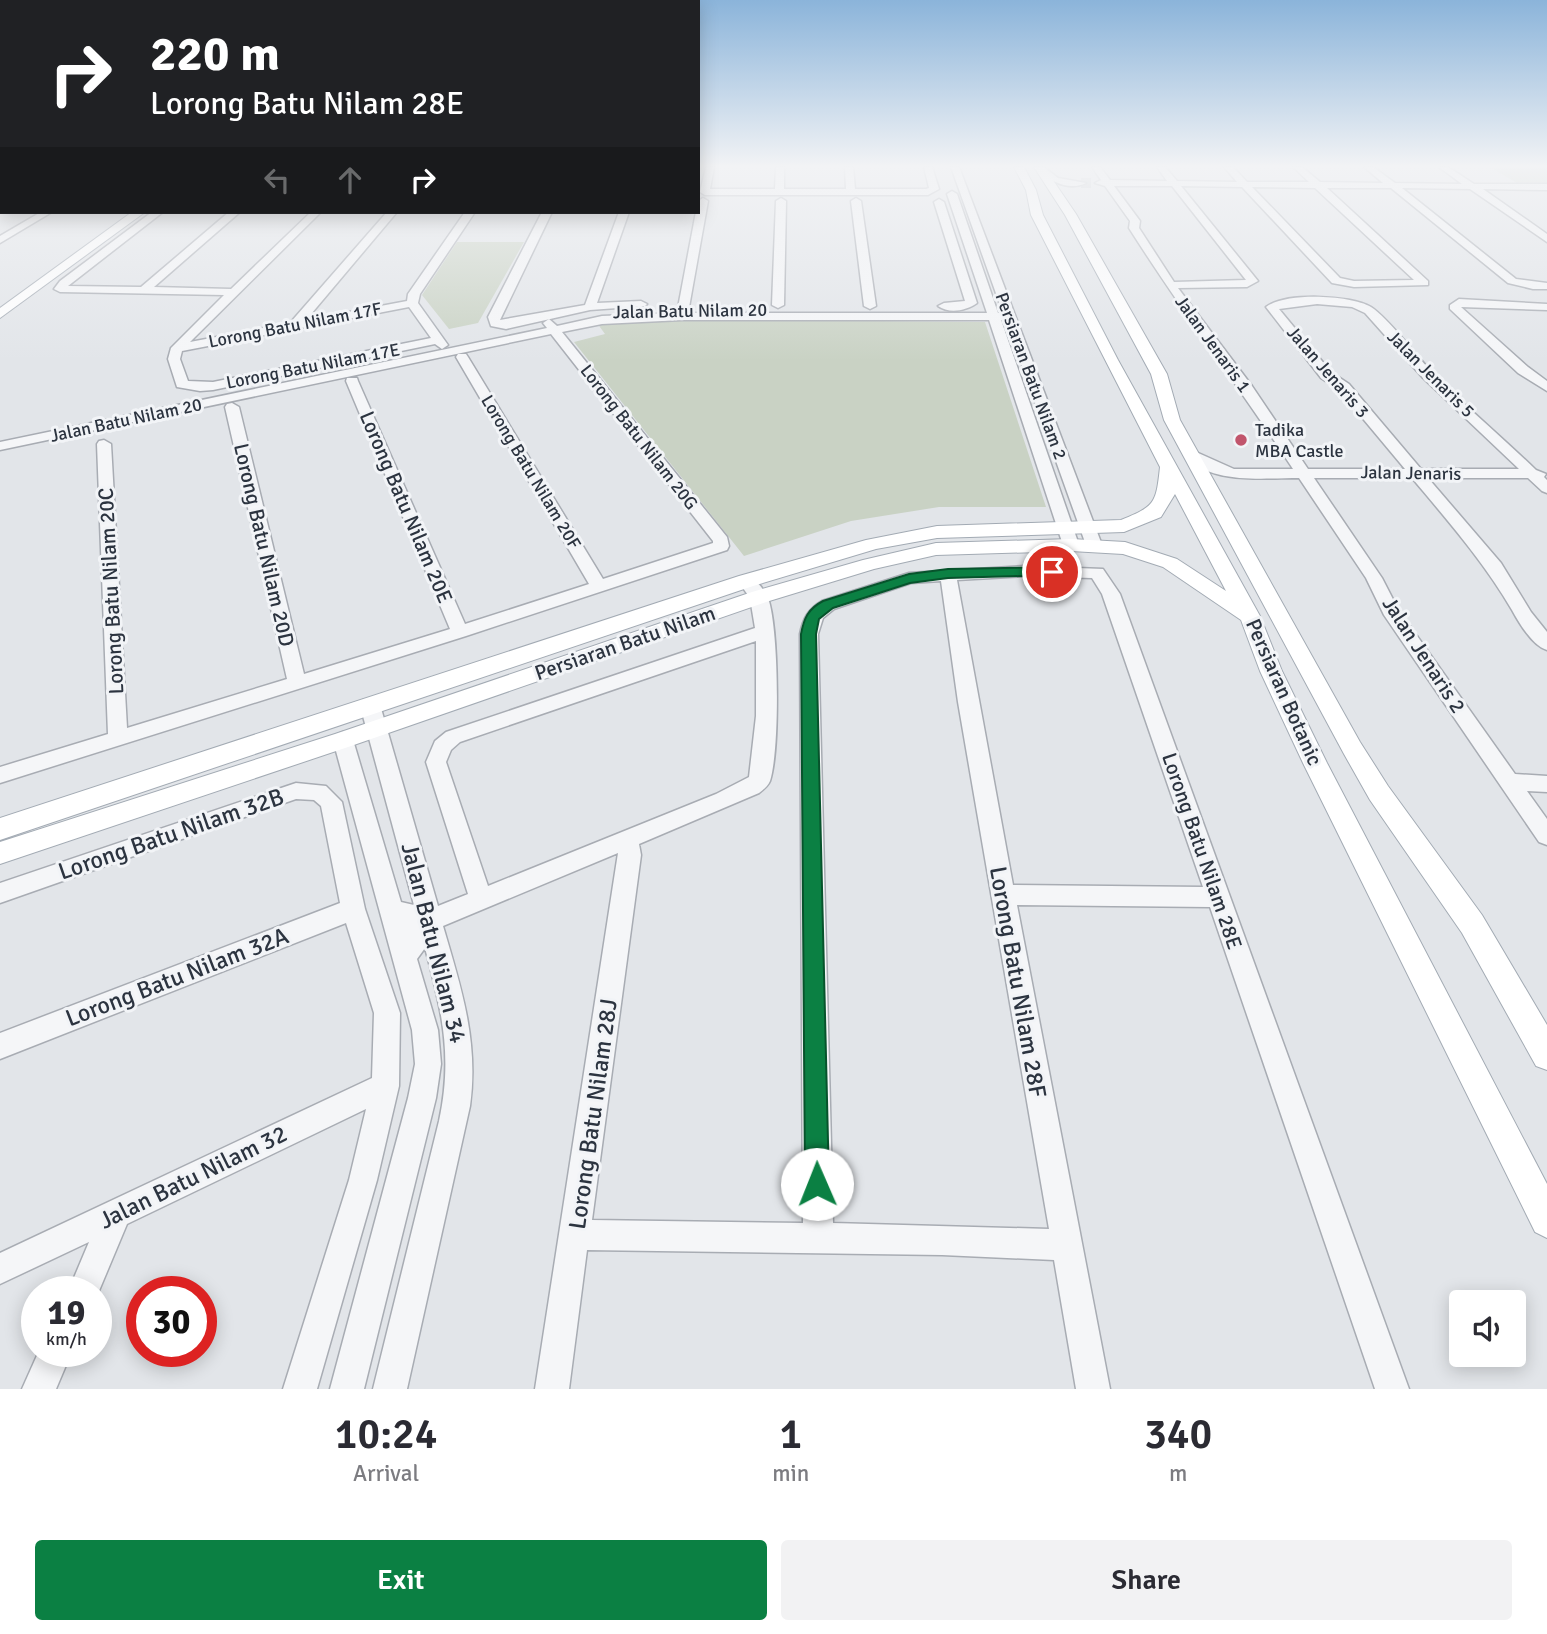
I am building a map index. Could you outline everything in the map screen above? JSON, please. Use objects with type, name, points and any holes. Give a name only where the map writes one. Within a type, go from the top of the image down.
[{"type":"main road","points":[[21,281],[92,232]]},
{"type":"main road","points":[[0,314],[112,232]]},
{"type":"main road","points":[[1048,234],[1053,232]]},
{"type":"main road","points":[[1074,232],[1081,234]]},
{"type":"main road","name":"Persiaran Botanic","points":[[1048,234],[1111,360],[1250,616],[1271,671],[1315,763],[1547,1220]]},
{"type":"main road","name":"Persiaran Botanic","points":[[1081,234],[1159,374],[1172,420],[1191,455],[1221,481],[1379,793],[1472,923],[1547,1055]]},
{"type":"main road","points":[[0,302],[16,296],[58,267],[74,260]]},
{"type":"main road","points":[[1111,360],[1131,371],[1139,372],[1146,372],[1152,361]]},
{"type":"main road","name":"Persiaran Batu Nilam","points":[[1090,537],[1154,513],[1166,495],[1169,466]]},
{"type":"main road","name":"Persiaran Batu Nilam","points":[[0,829],[373,716],[753,589],[936,549],[1090,537],[1170,563],[1250,616]]},
{"type":"main road","name":"Persiaran Batu Nilam","points":[[0,853],[343,740],[373,716]]},
{"type":"street","points":[[132,232],[64,283],[60,289],[232,292]]},
{"type":"street","points":[[143,291],[213,232]]},
{"type":"street","points":[[177,348],[295,232]]},
{"type":"street","points":[[294,326],[375,232]]},
{"type":"street","points":[[440,343],[412,303],[414,294],[456,232]]},
{"type":"street","points":[[537,232],[494,317],[495,323],[499,325],[590,307],[654,304],[683,310],[778,305],[961,307],[971,303],[948,232]]},
{"type":"street","points":[[590,307],[617,232]]},
{"type":"street","points":[[683,310],[696,232]]},
{"type":"street","points":[[778,305],[779,232]]},
{"type":"street","points":[[859,232],[870,306]]},
{"type":"street","name":"Persiaran Batu Nilam 2","points":[[964,232],[1068,537]]},
{"type":"street","name":"Persiaran Batu Nilam 2","points":[[979,232],[1090,537]]},
{"type":"street","name":"Jalan Jenaris 1","points":[[1136,232],[1303,473]]},
{"type":"street","points":[[1171,285],[1247,284],[1252,281],[1213,232]]},
{"type":"street","points":[[1290,232],[1336,281],[1354,284],[1424,282],[1369,232]]},
{"type":"street","points":[[1453,232],[1512,281],[1547,286]]},
{"type":"street","name":"Jalan Jenaris 3","points":[[1317,301],[1290,302],[1272,307],[1326,375],[1343,387],[1414,472]]},
{"type":"street","name":"Jalan Jenaris 5","points":[[1317,301],[1354,304],[1369,311],[1429,375],[1540,474],[1547,488]]},
{"type":"street","points":[[1547,307],[1459,302],[1454,307],[1523,370],[1547,387]]},
{"type":"street","name":"Lorong Batu Nilam 17F","points":[[177,348],[412,303]]},
{"type":"street","name":"Jalan Batu Nilam 20","points":[[0,446],[104,432],[554,329],[611,311],[1009,314]]},
{"type":"street","points":[[0,456],[461,357],[554,329]]},
{"type":"street","name":"Jalan Batu Nilam 20","points":[[0,438],[335,368],[440,343],[554,329]]},
{"type":"street","name":"Lorong Batu Nilam 20G","points":[[554,329],[648,452],[721,540],[721,546],[715,550]]},
{"type":"street","name":"Lorong Batu Nilam 17E","points":[[177,348],[174,359],[182,384],[212,386],[440,343]]},
{"type":"street","name":"Lorong Batu Nilam 20F","points":[[461,357],[599,587]]},
{"type":"street","name":"Jalan Batu Nilam 20","points":[[335,368],[345,369],[376,363],[376,368]]},
{"type":"street","name":"Lorong Batu Nilam 20E","points":[[352,381],[460,632]]},
{"type":"street","points":[[104,432],[95,422],[150,411],[175,401]]},
{"type":"street","name":"Lorong Batu Nilam 20D","points":[[232,407],[297,683]]},
{"type":"street","name":"Lorong Batu Nilam 20C","points":[[104,432],[118,738]]},
{"type":"street","points":[[1414,472],[1495,567],[1524,616],[1547,645]]},
{"type":"street","name":"Jalan Jenaris","points":[[1221,481],[1303,473],[1540,474]]},
{"type":"street","name":"Jalan Jenaris 2","points":[[1303,473],[1374,578],[1390,611],[1547,836]]},
{"type":"street","points":[[0,775],[715,550]]},
{"type":"street","name":"Lorong Batu Nilam 28E","points":[[818,1238],[809,634],[811,619],[817,611],[828,605],[909,578],[948,574],[1097,573],[1111,594],[1392,1389]]},
{"type":"street","name":"Lorong Batu Nilam 28F","points":[[948,574],[1093,1389]]},
{"type":"street","points":[[390,910],[431,919],[724,800],[759,781],[766,702],[764,632],[753,589]]},
{"type":"street","points":[[481,900],[436,762],[442,746],[453,737],[764,632]]},
{"type":"street","name":"Jalan Batu Nilam 34","points":[[373,716],[455,1011],[462,1060],[461,1084],[390,1389]]},
{"type":"street","name":"Jalan Batu Nilam 34","points":[[343,740],[425,1030],[428,1063],[422,1098],[348,1389]]},
{"type":"street","points":[[1510,782],[1547,784]]},
{"type":"street","name":"Lorong Batu Nilam 32B","points":[[0,893],[296,791],[318,792],[331,802],[353,909],[387,1013],[385,1086],[363,1180],[300,1389]]},
{"type":"street","name":"Lorong Batu Nilam 28J","points":[[552,1389],[630,855],[627,840]]},
{"type":"street","points":[[1003,895],[1218,897]]},
{"type":"street","name":"Lorong Batu Nilam 32A","points":[[0,1046],[353,909]]},
{"type":"street","points":[[404,958],[431,919]]},
{"type":"street","name":"Jalan Batu Nilam 32","points":[[0,1269],[385,1086]]},
{"type":"street","points":[[90,1276],[117,1213]]},
{"type":"street","points":[[575,1235],[1068,1245]]},
{"type":"street","points":[[39,1389],[49,1367]]},
{"type":"green space","points":[[457,242],[524,242],[478,323],[449,329],[422,295]]},
{"type":"green space","points":[[650,319],[985,322],[1046,507],[939,507],[851,521],[744,556],[574,342],[605,334],[597,323]]},
{"type":"place","name":"Tadika MBA Castle","points":[[1241,440]]},
{"type":"route","points":[[817,1184],[811,942],[811,619],[817,611],[828,605],[909,578],[948,574],[1052,572]]}]
